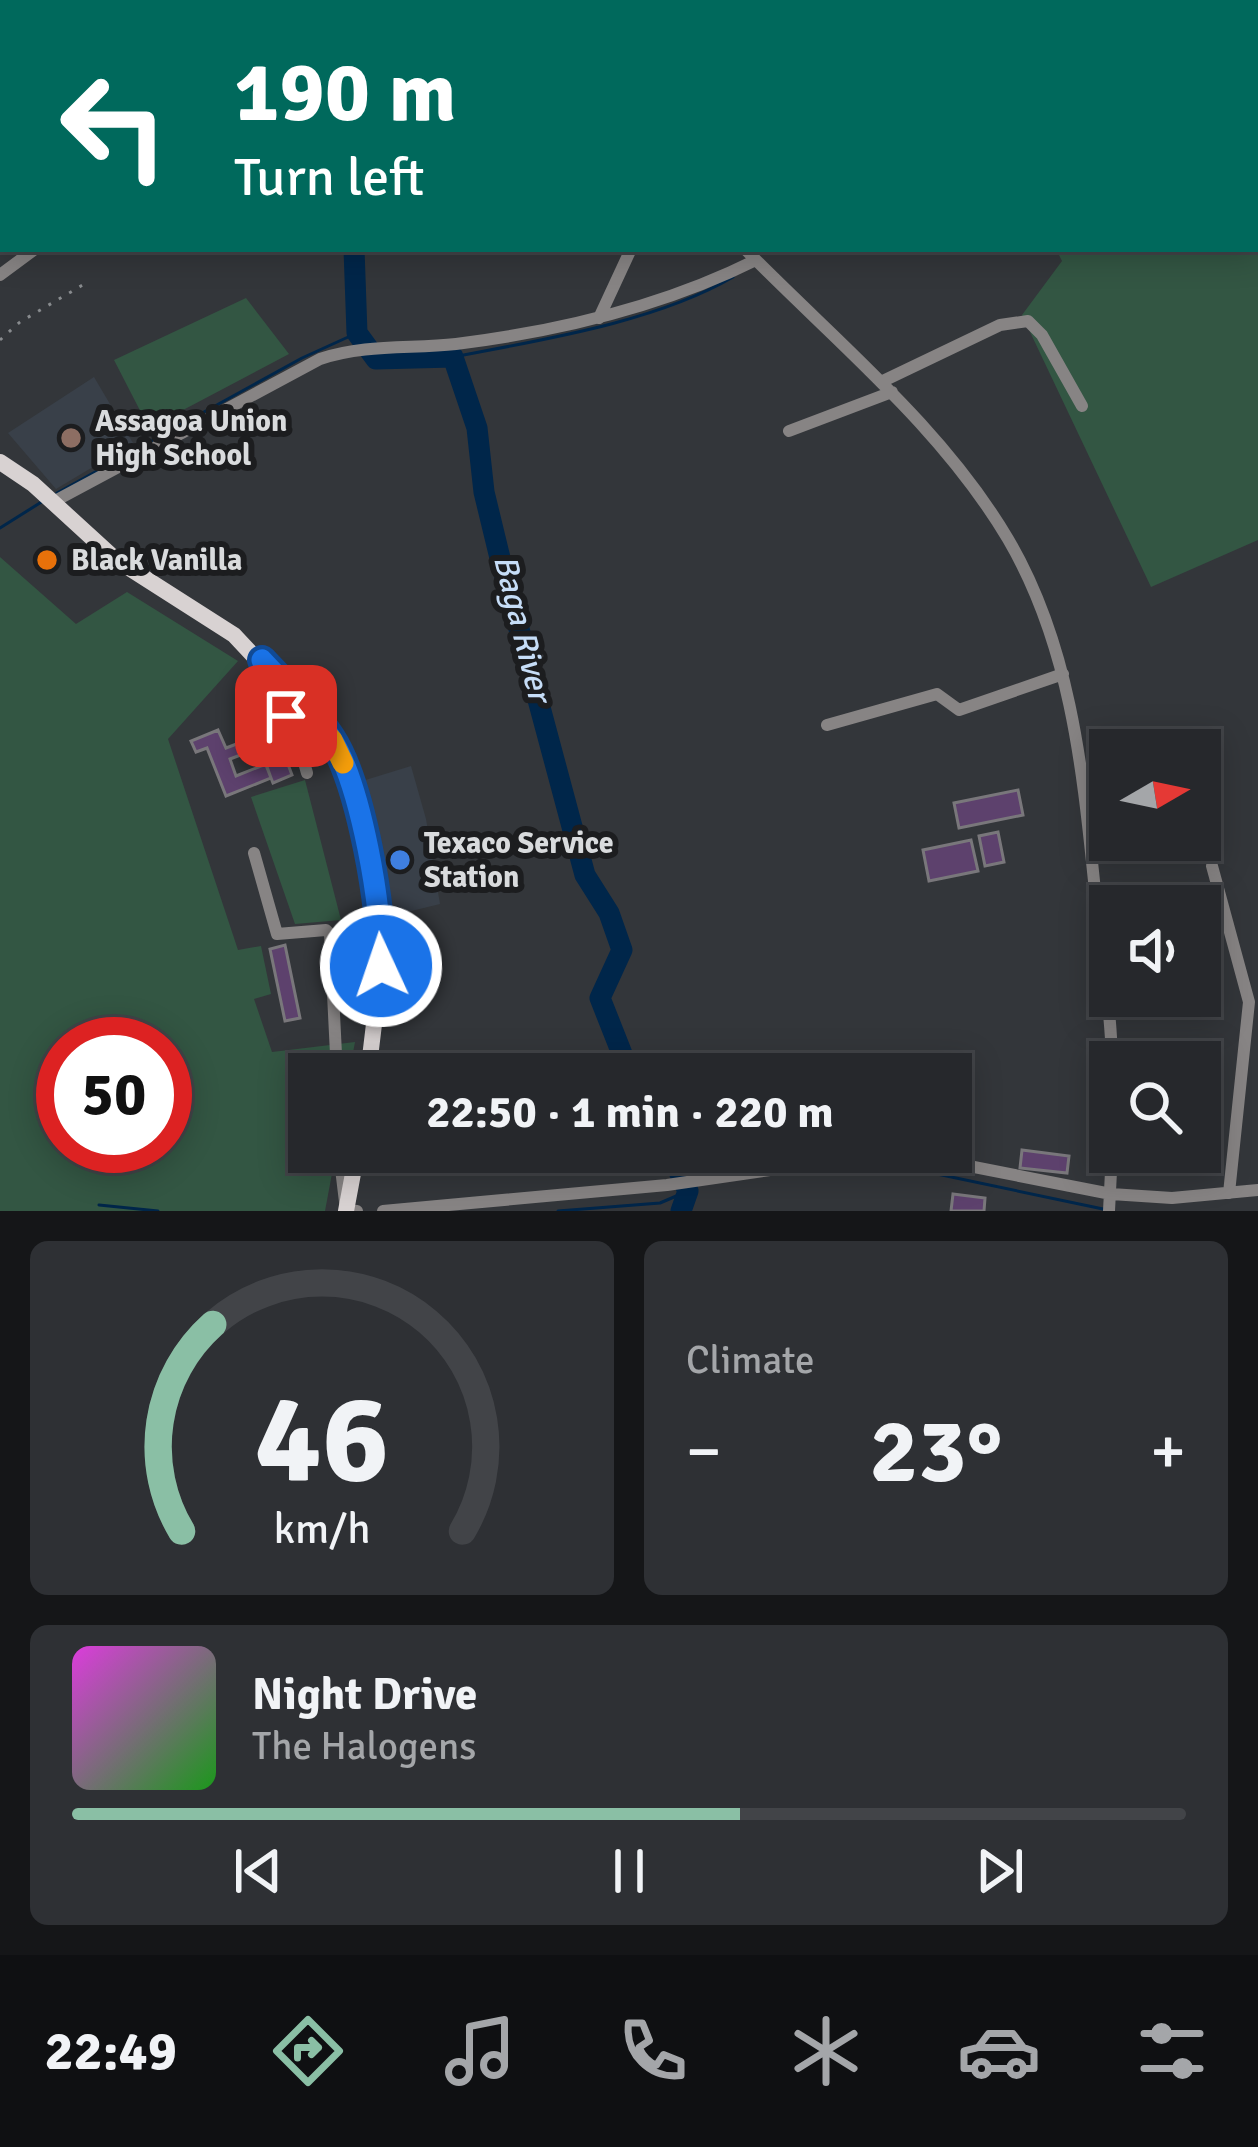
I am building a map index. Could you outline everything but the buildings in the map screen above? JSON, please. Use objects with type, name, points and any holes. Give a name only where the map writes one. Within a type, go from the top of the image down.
[{"type":"main road","points":[[0,462],[50,499],[115,559],[234,634],[332,740],[349,779],[380,921],[381,966],[371,1053]]},
{"type":"main road","points":[[346,1211],[353,1173]]},
{"type":"street","points":[[0,275],[31,252]]},
{"type":"street","points":[[598,319],[630,252]]},
{"type":"street","points":[[50,499],[320,358],[347,350],[503,338],[598,319],[707,284],[751,254],[887,386],[1006,535],[1039,595],[1063,674],[1089,813],[1110,1041]]},
{"type":"street","points":[[789,431],[887,386],[1000,325],[1028,321],[1042,334],[1082,406]]},
{"type":"street","points":[[262,660],[297,738],[307,773]]},
{"type":"street","points":[[827,725],[937,694],[959,710],[1063,674]]},
{"type":"street","points":[[254,853],[277,934],[326,930],[330,934],[336,1053]]},
{"type":"street","points":[[1212,866],[1249,1002],[1229,1193]]},
{"type":"street","points":[[383,1211],[667,1185],[873,1155],[918,1156],[1111,1194],[1172,1198],[1258,1190]]},
{"type":"street","points":[[341,1173],[346,1211],[357,1211]]},
{"type":"street","points":[[1108,1211],[1112,1173]]},
{"type":"path","points":[[0,340],[20,322],[86,283]]},
{"type":"shaded area","name":"Assagoa Union High School","points":[[94,377],[133,443],[56,489],[8,433]]},
{"type":"shaded area","points":[[411,766],[426,819],[440,904],[391,916],[359,782]]},
{"type":"green space","points":[[1058,252],[1258,252],[1258,540],[1151,587],[1022,315],[1062,261]]},
{"type":"green space","points":[[246,298],[289,354],[149,428],[114,360]]},
{"type":"green space","points":[[0,557],[76,624],[127,592],[238,661],[168,739],[238,950],[261,946],[271,994],[254,999],[272,1052],[355,1042],[353,1053],[288,1053],[288,1173],[332,1173],[325,1211],[0,1211]]},
{"type":"green space","points":[[305,780],[341,920],[295,924],[251,797]]},
{"type":"waterway","name":"Baga River","points":[[354,252],[357,333],[376,359],[453,357],[477,428],[484,492],[585,875],[609,913],[622,950],[600,998],[622,1053]]},
{"type":"waterway","points":[[453,357],[634,318],[733,277]]},
{"type":"waterway","points":[[57,493],[302,358],[357,333]]},
{"type":"waterway","points":[[0,528],[43,501]]},
{"type":"waterway","name":"Baga River","points":[[680,1173],[688,1191],[681,1211]]},
{"type":"waterway","points":[[932,1173],[1103,1209]]},
{"type":"waterway","points":[[558,1211],[660,1203],[688,1191]]},
{"type":"waterway","points":[[99,1205],[158,1211]]},
{"type":"slow traffic","points":[[297,699],[332,740],[343,763]]},
{"type":"place","name":"Assagoa Union High School","points":[[71,438]]},
{"type":"place","name":"Black Vanilla","points":[[47,560]]},
{"type":"place","name":"Texaco Service Station","points":[[400,860]]},
{"type":"route","points":[[286,716],[262,660],[318,722],[342,759],[377,900],[381,966]]}]
